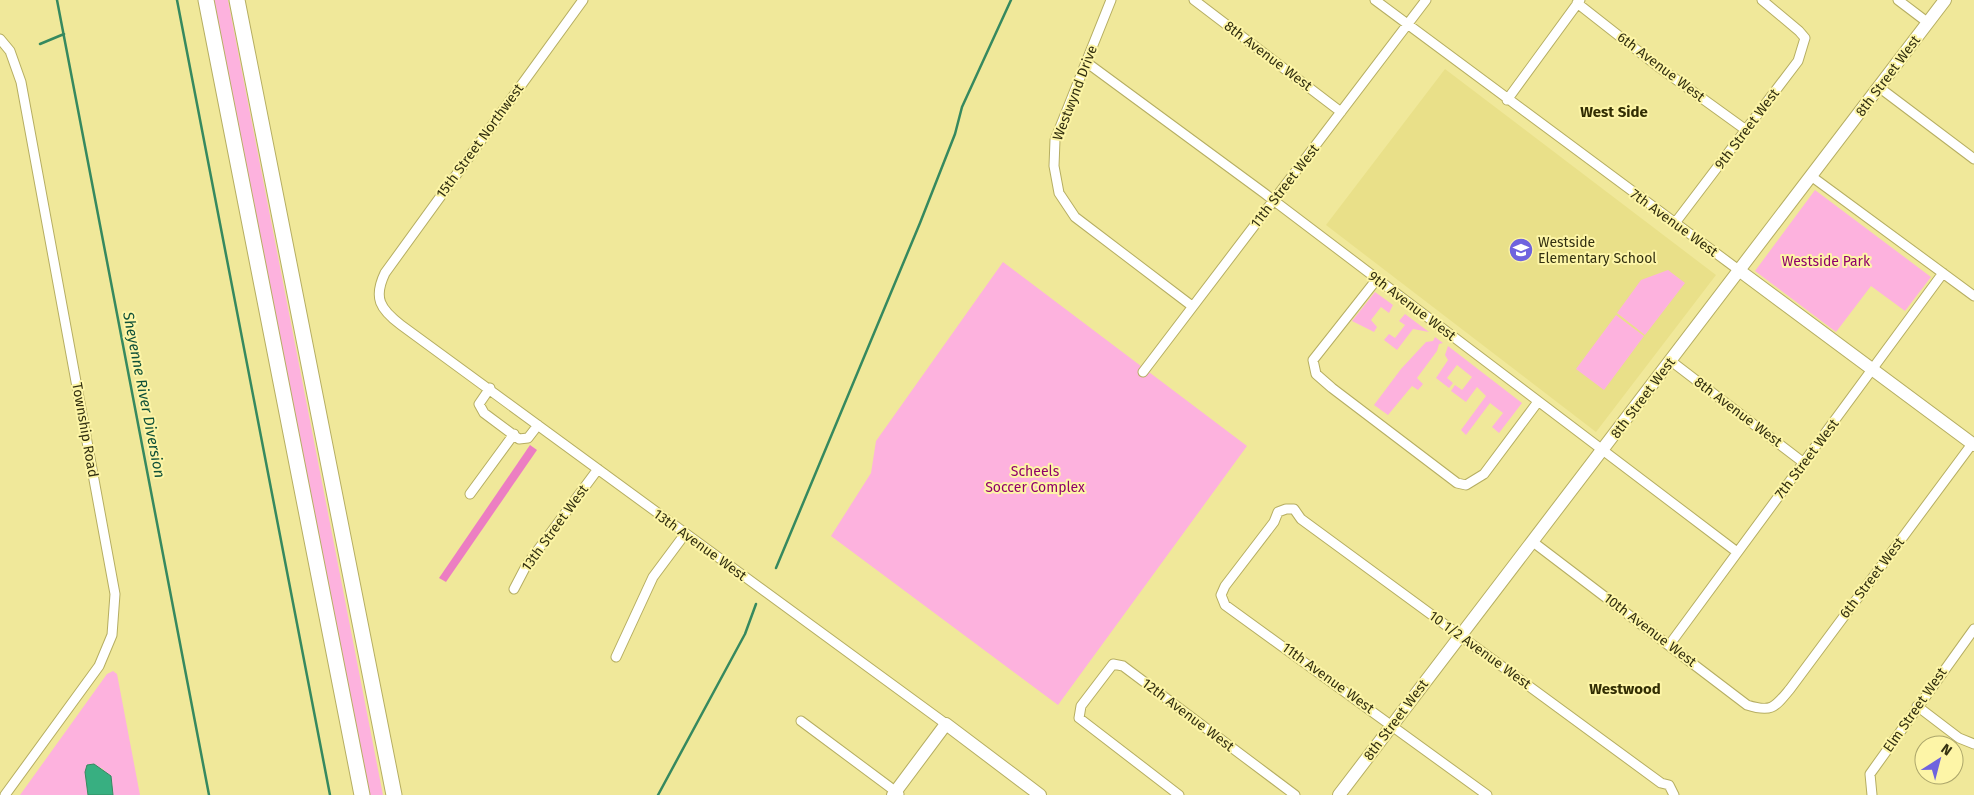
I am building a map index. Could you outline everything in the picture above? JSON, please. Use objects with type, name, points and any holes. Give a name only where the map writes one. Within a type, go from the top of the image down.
[{"type":"highway","points":[[206,0],[362,795]]},
{"type":"highway","points":[[236,0],[394,795]]},
{"type":"street","name":"15th Street Northwest","points":[[379,284],[395,257],[583,0]]},
{"type":"street","name":"Westwynd Drive","points":[[1111,0],[1055,140],[1054,166],[1059,193],[1075,217],[1192,306]]},
{"type":"street","name":"8th Avenue West","points":[[1194,0],[1341,112]]},
{"type":"street","name":"7th Avenue West","points":[[1375,0],[1973,445]]},
{"type":"street","name":"11th Street West","points":[[1143,372],[1426,0]]},
{"type":"street","name":"9th Street West","points":[[1675,223],[1798,61],[1805,38],[1762,0]]},
{"type":"street","points":[[1898,0],[1927,22]]},
{"type":"street","name":"8th Street West","points":[[1339,795],[1880,88],[1945,0]]},
{"type":"street","points":[[1507,100],[1578,2]]},
{"type":"street","name":"6th Avenue West","points":[[1578,2],[1656,65],[1746,130]]},
{"type":"street","name":"Township Road","points":[[0,39],[10,51],[21,82],[116,594],[112,635],[99,666],[4,795]]},
{"type":"street","name":"9th Avenue West","points":[[1086,62],[1274,201],[1736,552]]},
{"type":"street","points":[[1880,88],[1974,159]]},
{"type":"street","points":[[1811,176],[1974,296]]},
{"type":"street","name":"7th Street West","points":[[1670,644],[1943,273]]},
{"type":"street","points":[[1376,279],[1317,352],[1313,366],[1316,374],[1332,388],[1457,483],[1466,485],[1484,474],[1538,403]]},
{"type":"street","name":"13th Avenue West","points":[[379,284],[378,298],[390,316],[1040,795]]},
{"type":"street","name":"8th Avenue West","points":[[1671,361],[1804,463]]},
{"type":"street","points":[[490,388],[480,401],[480,408],[524,440],[538,425]]},
{"type":"street","points":[[470,494],[514,434]]},
{"type":"street","name":"6th Street West","points":[[1768,709],[1776,706],[1790,689],[1973,445]]},
{"type":"street","name":"13th Street West","points":[[514,589],[526,566],[598,469]]},
{"type":"street","name":"10 1/2 Avenue West","points":[[1221,596],[1225,586],[1274,522],[1278,512],[1286,508],[1294,509],[1301,519],[1662,783],[1669,785],[1675,794]]},
{"type":"street","points":[[616,657],[653,578],[685,534]]},
{"type":"street","name":"10th Avenue West","points":[[1533,542],[1670,644],[1747,705],[1764,710],[1768,709]]},
{"type":"street","name":"11th Avenue West","points":[[1221,596],[1226,606],[1487,795]]},
{"type":"street","name":"Elm Street West","points":[[1872,795],[1870,774],[1974,629]]},
{"type":"street","name":"12th Avenue West","points":[[1179,795],[1080,718],[1081,706],[1114,664],[1123,666],[1294,795]]},
{"type":"street","points":[[1917,706],[1960,738],[1974,744]]},
{"type":"street","points":[[801,721],[897,794],[946,724]]},
{"type":"shaded area","name":"Westside Elementary School","points":[[1445,69],[1716,275],[1596,432],[1326,225]]},
{"type":"shaded area","points":[[530,445],[537,450],[446,582],[439,578]]},
{"type":"shaded area","points":[[94,764],[111,776],[113,795],[88,795],[85,772],[87,765]]},
{"type":"green space","points":[[213,0],[228,0],[383,795],[369,795]]},
{"type":"green space","name":"Westside Park","points":[[1815,190],[1931,277],[1905,311],[1871,286],[1836,332],[1755,271]]},
{"type":"green space","name":"Scheels Soccer Complex","points":[[1003,262],[1247,446],[1058,705],[831,536],[871,473],[876,441]]},
{"type":"green space","points":[[1668,270],[1685,283],[1645,335],[1617,313],[1641,280]]},
{"type":"green space","points":[[1375,292],[1393,305],[1389,313],[1381,307],[1371,320],[1377,327],[1374,332],[1352,321]]},
{"type":"green space","points":[[1405,314],[1429,332],[1413,329],[1397,350],[1384,340],[1389,334],[1395,338],[1405,325],[1399,321]]},
{"type":"green space","points":[[1616,315],[1644,336],[1604,390],[1576,369]]},
{"type":"green space","points":[[1435,337],[1443,343],[1439,344],[1437,351],[1417,378],[1423,384],[1418,390],[1412,386],[1388,415],[1374,405],[1401,369],[1426,342],[1433,341]]},
{"type":"green space","points":[[1448,346],[1522,403],[1499,433],[1492,427],[1503,413],[1490,403],[1466,435],[1461,430],[1486,396],[1477,387],[1466,402],[1451,391],[1455,385],[1462,390],[1472,377],[1457,365],[1447,378],[1453,383],[1449,388],[1436,378],[1448,360],[1445,355]]},
{"type":"green space","points":[[113,671],[117,674],[140,795],[113,795],[110,780],[102,768],[85,772],[88,795],[20,795],[107,674]]},
{"type":"waterway","name":"Sheyenne River Diversion","points":[[57,0],[209,795]]},
{"type":"waterway","points":[[177,0],[330,795]]},
{"type":"waterway","points":[[776,568],[920,223],[955,134],[962,107],[1011,0]]},
{"type":"waterway","points":[[40,44],[64,34]]},
{"type":"waterway","points":[[658,795],[745,634],[756,604]]},
{"type":"place","name":"Westside Elementary School","points":[[1521,250]]},
{"type":"district","name":"West Side","points":[[1614,112]]},
{"type":"district","name":"Westwood","points":[[1625,689]]}]
